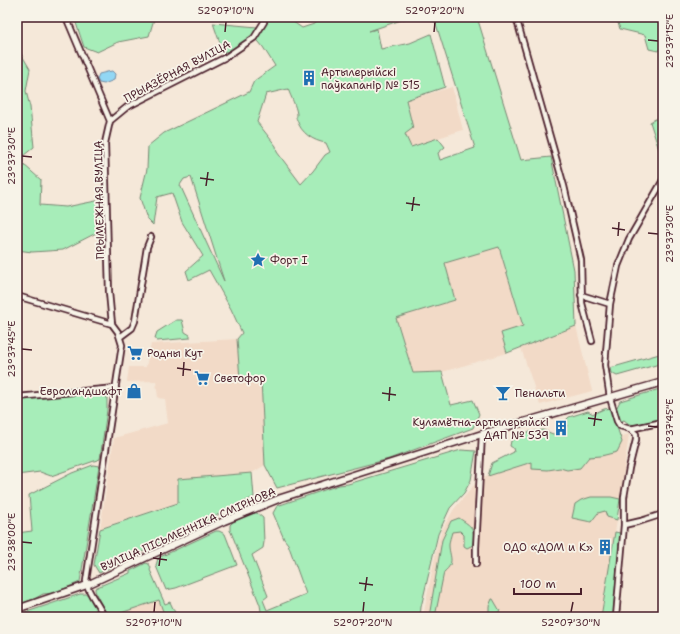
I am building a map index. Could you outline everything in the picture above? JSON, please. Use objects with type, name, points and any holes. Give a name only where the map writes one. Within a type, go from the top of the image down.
[{"type":"main road","name":"ВУЛІЦА ПІСЬМЕННІКА СМІРНОВА","points":[[17,609],[87,585],[261,505],[482,434],[663,382]]},
{"type":"street","points":[[66,17],[110,121]]},
{"type":"street","name":"ПРЫАЗЁРНАЯ ВУЛІЦА","points":[[110,121],[127,107],[226,57],[254,38],[264,22],[264,17]]},
{"type":"street","points":[[516,17],[564,186],[581,260],[582,303],[592,341]]},
{"type":"street","name":"ПРЫМЕЖНАЯ ВУЛІЦА","points":[[110,121],[105,143],[109,292],[112,324],[116,328],[120,337]]},
{"type":"street","points":[[616,617],[624,525],[624,497],[636,434],[630,429],[620,426],[610,398],[605,365],[610,304],[618,266],[629,239],[663,180]]},
{"type":"street","points":[[104,617],[89,592],[87,585],[88,567],[122,345],[120,337],[132,328],[135,321],[150,237]]},
{"type":"street","points":[[581,295],[610,304]]},
{"type":"street","points":[[17,296],[112,324]]},
{"type":"street","points":[[17,397],[116,388]]},
{"type":"street","points":[[630,429],[663,422]]},
{"type":"street","points":[[476,564],[482,434]]},
{"type":"street","points":[[624,525],[663,514]]},
{"type":"shaded area","points":[[452,87],[463,130],[410,147],[405,133],[413,128],[406,100]]},
{"type":"shaded area","points":[[499,247],[523,326],[501,333],[507,353],[442,372],[413,373],[396,318],[455,300],[444,263]]},
{"type":"shaded area","points":[[576,326],[592,391],[540,405],[521,348]]},
{"type":"shaded area","points":[[237,339],[240,380],[261,378],[265,465],[252,473],[178,479],[178,503],[100,529],[114,438],[168,423],[165,399],[158,398],[156,381],[127,382],[129,367],[146,367],[151,344]]},
{"type":"shaded area","points":[[629,434],[612,555],[601,617],[423,617],[438,541],[443,528],[454,509],[480,478]]},
{"type":"shaded area","points":[[159,600],[165,617],[111,616]]},
{"type":"green space","points":[[74,17],[157,17],[154,19],[149,36],[118,42],[97,52],[84,47]]},
{"type":"green space","points":[[269,17],[286,17],[302,28],[314,24],[318,17],[410,17],[369,31],[377,29],[381,49],[410,43],[431,34],[445,87],[406,100],[413,128],[405,134],[411,147],[438,138],[445,147],[438,153],[440,160],[475,148],[435,21],[439,17],[477,17],[521,160],[551,157],[574,270],[576,326],[507,353],[501,333],[523,326],[499,247],[445,263],[455,300],[396,318],[413,373],[442,372],[451,405],[473,400],[479,414],[473,428],[389,459],[277,488],[265,465],[261,378],[240,380],[237,339],[242,333],[231,309],[209,270],[189,280],[186,271],[203,256],[182,222],[172,193],[157,197],[153,225],[147,219],[140,198],[147,169],[148,146],[164,133],[249,92],[254,81],[275,66],[254,36],[232,51],[223,52],[213,23],[257,27]],"holes":[[[288,89],[296,108],[296,119],[301,129],[308,136],[326,143],[330,152],[325,155],[301,184],[277,152],[276,146],[257,122],[266,94]],[[191,177],[224,281],[180,185],[184,179]]]},
{"type":"green space","points":[[616,17],[663,17],[663,43],[658,51],[649,49],[645,35],[620,29]]},
{"type":"green space","points":[[17,47],[30,69],[26,91],[30,107],[34,147],[23,156],[23,164],[41,180],[40,205],[66,207],[101,200],[102,230],[63,250],[32,252],[17,250]]},
{"type":"green space","points":[[663,115],[663,162],[650,122]]},
{"type":"green space","points":[[176,320],[182,320],[185,332],[190,335],[190,338],[157,341],[155,338],[157,332]]},
{"type":"green space","points":[[663,353],[663,363],[617,376],[611,373],[610,368]]},
{"type":"green space","points":[[663,388],[663,418],[636,425],[629,424],[624,420],[616,424],[622,442],[617,452],[589,457],[580,468],[567,470],[560,468],[548,470],[532,469],[532,462],[488,476],[492,463],[514,452],[513,448],[510,446],[511,441],[522,433],[543,430],[553,434],[562,433],[567,426],[567,419],[569,417],[588,411],[593,414],[604,409],[617,407],[620,401]]},
{"type":"green space","points":[[107,390],[107,410],[100,459],[51,476],[40,472],[17,475],[17,400]]},
{"type":"green space","points":[[461,450],[476,451],[471,480],[464,493],[450,508],[438,534],[420,617],[259,617],[261,611],[260,605],[230,531],[230,525],[233,522],[252,513],[257,513],[263,518],[263,548],[252,555],[268,596],[263,600],[267,610],[306,594],[288,544],[284,539],[273,513],[277,506],[339,485],[348,484]]},
{"type":"green space","points":[[93,465],[99,466],[80,582],[54,593],[43,594],[17,605],[17,533],[32,531],[29,495],[72,473]]},
{"type":"green space","points":[[252,473],[254,497],[99,573],[94,565],[100,529],[178,503],[178,479]]},
{"type":"green space","points":[[591,497],[611,497],[620,499],[617,520],[607,517],[605,511],[598,513],[591,522],[572,518],[575,504],[581,500]]},
{"type":"green space","points":[[459,518],[472,528],[473,545],[467,548],[464,546],[464,535],[460,531],[452,532],[449,545],[451,562],[444,572],[435,617],[429,617],[442,540],[451,521]]},
{"type":"green space","points":[[216,531],[225,534],[237,565],[176,588],[166,590],[156,566],[158,558]]},
{"type":"green space","points":[[615,532],[620,533],[613,617],[601,617]]},
{"type":"green space","points":[[146,563],[149,564],[151,568],[150,570],[165,604],[170,602],[177,617],[165,617],[159,600],[112,617],[107,617],[96,594],[95,588],[130,573],[130,571]]},
{"type":"green space","points":[[80,594],[87,594],[91,598],[101,617],[19,617],[21,614]]},
{"type":"green space","points":[[492,599],[500,611],[493,617],[489,617],[489,606]]},
{"type":"water","points":[[112,71],[115,74],[114,80],[104,84],[99,83],[97,79],[99,74]]},
{"type":"place","name":"Артылерыйскі паўкапанір № 515","points":[[309,78]]},
{"type":"place","name":"Форт I","points":[[258,260]]},
{"type":"place","name":"Родны Кут","points":[[135,353]]},
{"type":"place","name":"Светофор","points":[[202,378]]},
{"type":"place","name":"Евроландшафт","points":[[134,391]]},
{"type":"place","name":"Пенальти","points":[[503,393]]},
{"type":"place","name":"Кулямётна-артылерыйскі ДАП № 539","points":[[561,428]]},
{"type":"place","name":"ОДО «ДОМ и К»","points":[[605,547]]}]
